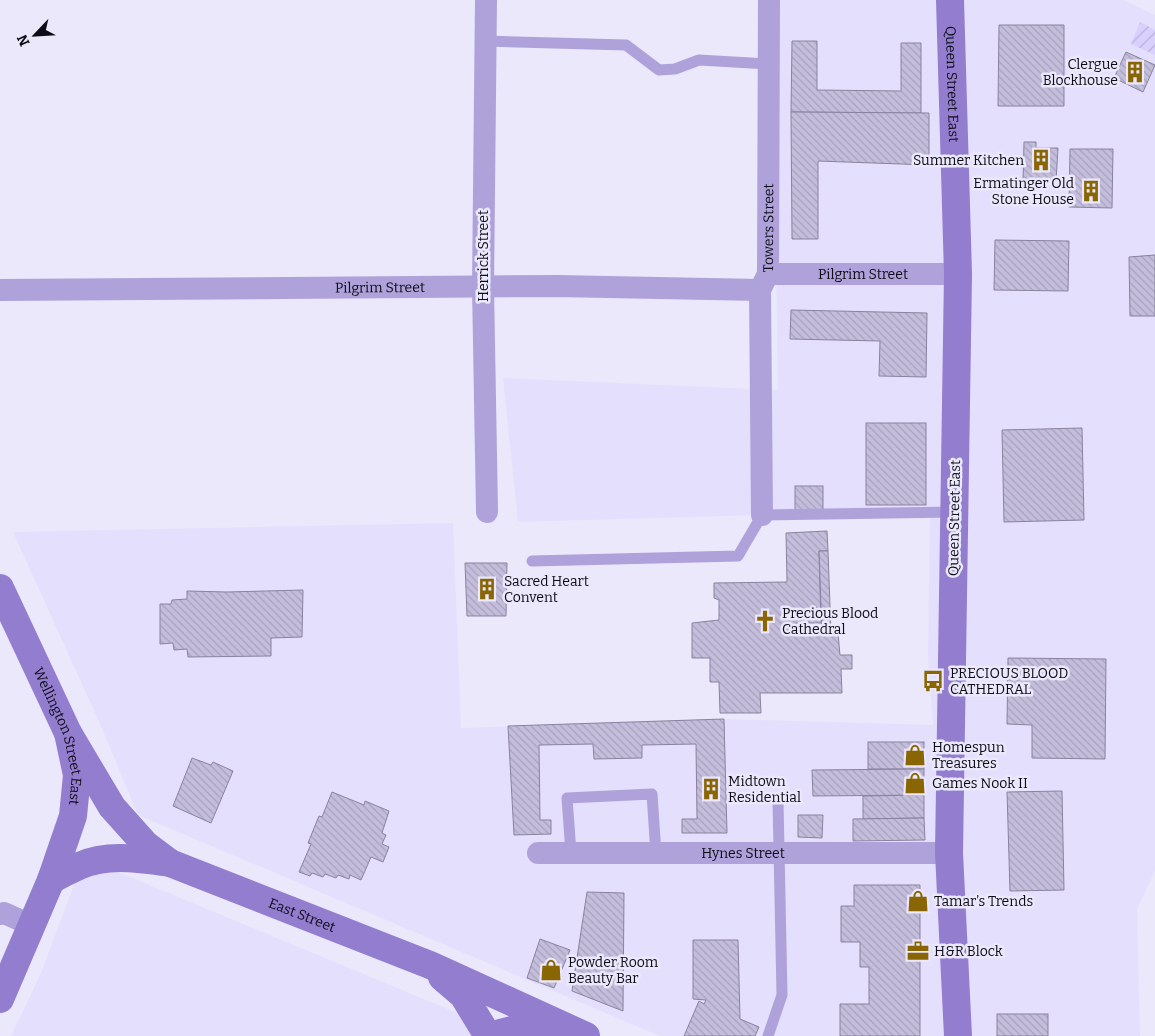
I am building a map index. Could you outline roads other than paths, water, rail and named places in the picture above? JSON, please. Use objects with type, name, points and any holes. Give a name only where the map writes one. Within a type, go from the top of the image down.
[{"type":"main road","name":"Queen Street East","points":[[950,0],[958,274],[949,853],[958,1036]]},
{"type":"main road","name":"Wellington Street East","points":[[0,588],[68,733],[76,775],[73,816],[51,880],[0,999]]},
{"type":"main road","name":"East Street","points":[[68,733],[112,807],[146,845],[170,863],[430,965],[586,1036]]},
{"type":"main road","points":[[51,880],[81,865],[107,859],[131,858],[170,863]]},
{"type":"main road","points":[[430,965],[463,995],[489,1036],[516,1030],[544,1031],[567,1036]]},
{"type":"street","name":"Herrick Street","points":[[486,0],[483,287],[487,512]]},
{"type":"street","name":"Towers Street","points":[[762,515],[769,0]]},
{"type":"street","name":"Pilgrim Street","points":[[0,290],[557,286],[764,282],[958,274]]},
{"type":"street","name":"Hynes Street","points":[[538,854],[949,853]]},
{"type":"street","points":[[0,914],[4,913],[31,925]]},
{"type":"lane","points":[[485,41],[626,45],[659,70],[675,69],[699,60],[768,64]]},
{"type":"lane","points":[[532,561],[738,556],[762,515],[954,512]]},
{"type":"lane","points":[[571,853],[568,798],[652,794],[656,854]]},
{"type":"lane","points":[[768,1036],[782,995],[778,801]]},
{"type":"place","name":"Clergue Blockhouse","points":[[1135,72]]},
{"type":"place","name":"Summer Kitchen","points":[[1041,160]]},
{"type":"place","name":"Ermatinger Old Stone House","points":[[1091,191]]},
{"type":"place","name":"Sacred Heart Convent","points":[[487,589]]},
{"type":"place","name":"Precious Blood Cathedral","points":[[765,621]]},
{"type":"place","name":"PRECIOUS BLOOD CATHEDRAL","points":[[933,681]]},
{"type":"place","name":"Homespun Treasures","points":[[915,755]]},
{"type":"place","name":"Games Nook II","points":[[915,783]]},
{"type":"place","name":"Midtown Residential","points":[[711,789]]},
{"type":"place","name":"Tamar’s Trends","points":[[918,901]]},
{"type":"place","name":"H&R Block","points":[[918,951]]},
{"type":"place","name":"Powder Room Beauty Bar","points":[[551,970]]}]
